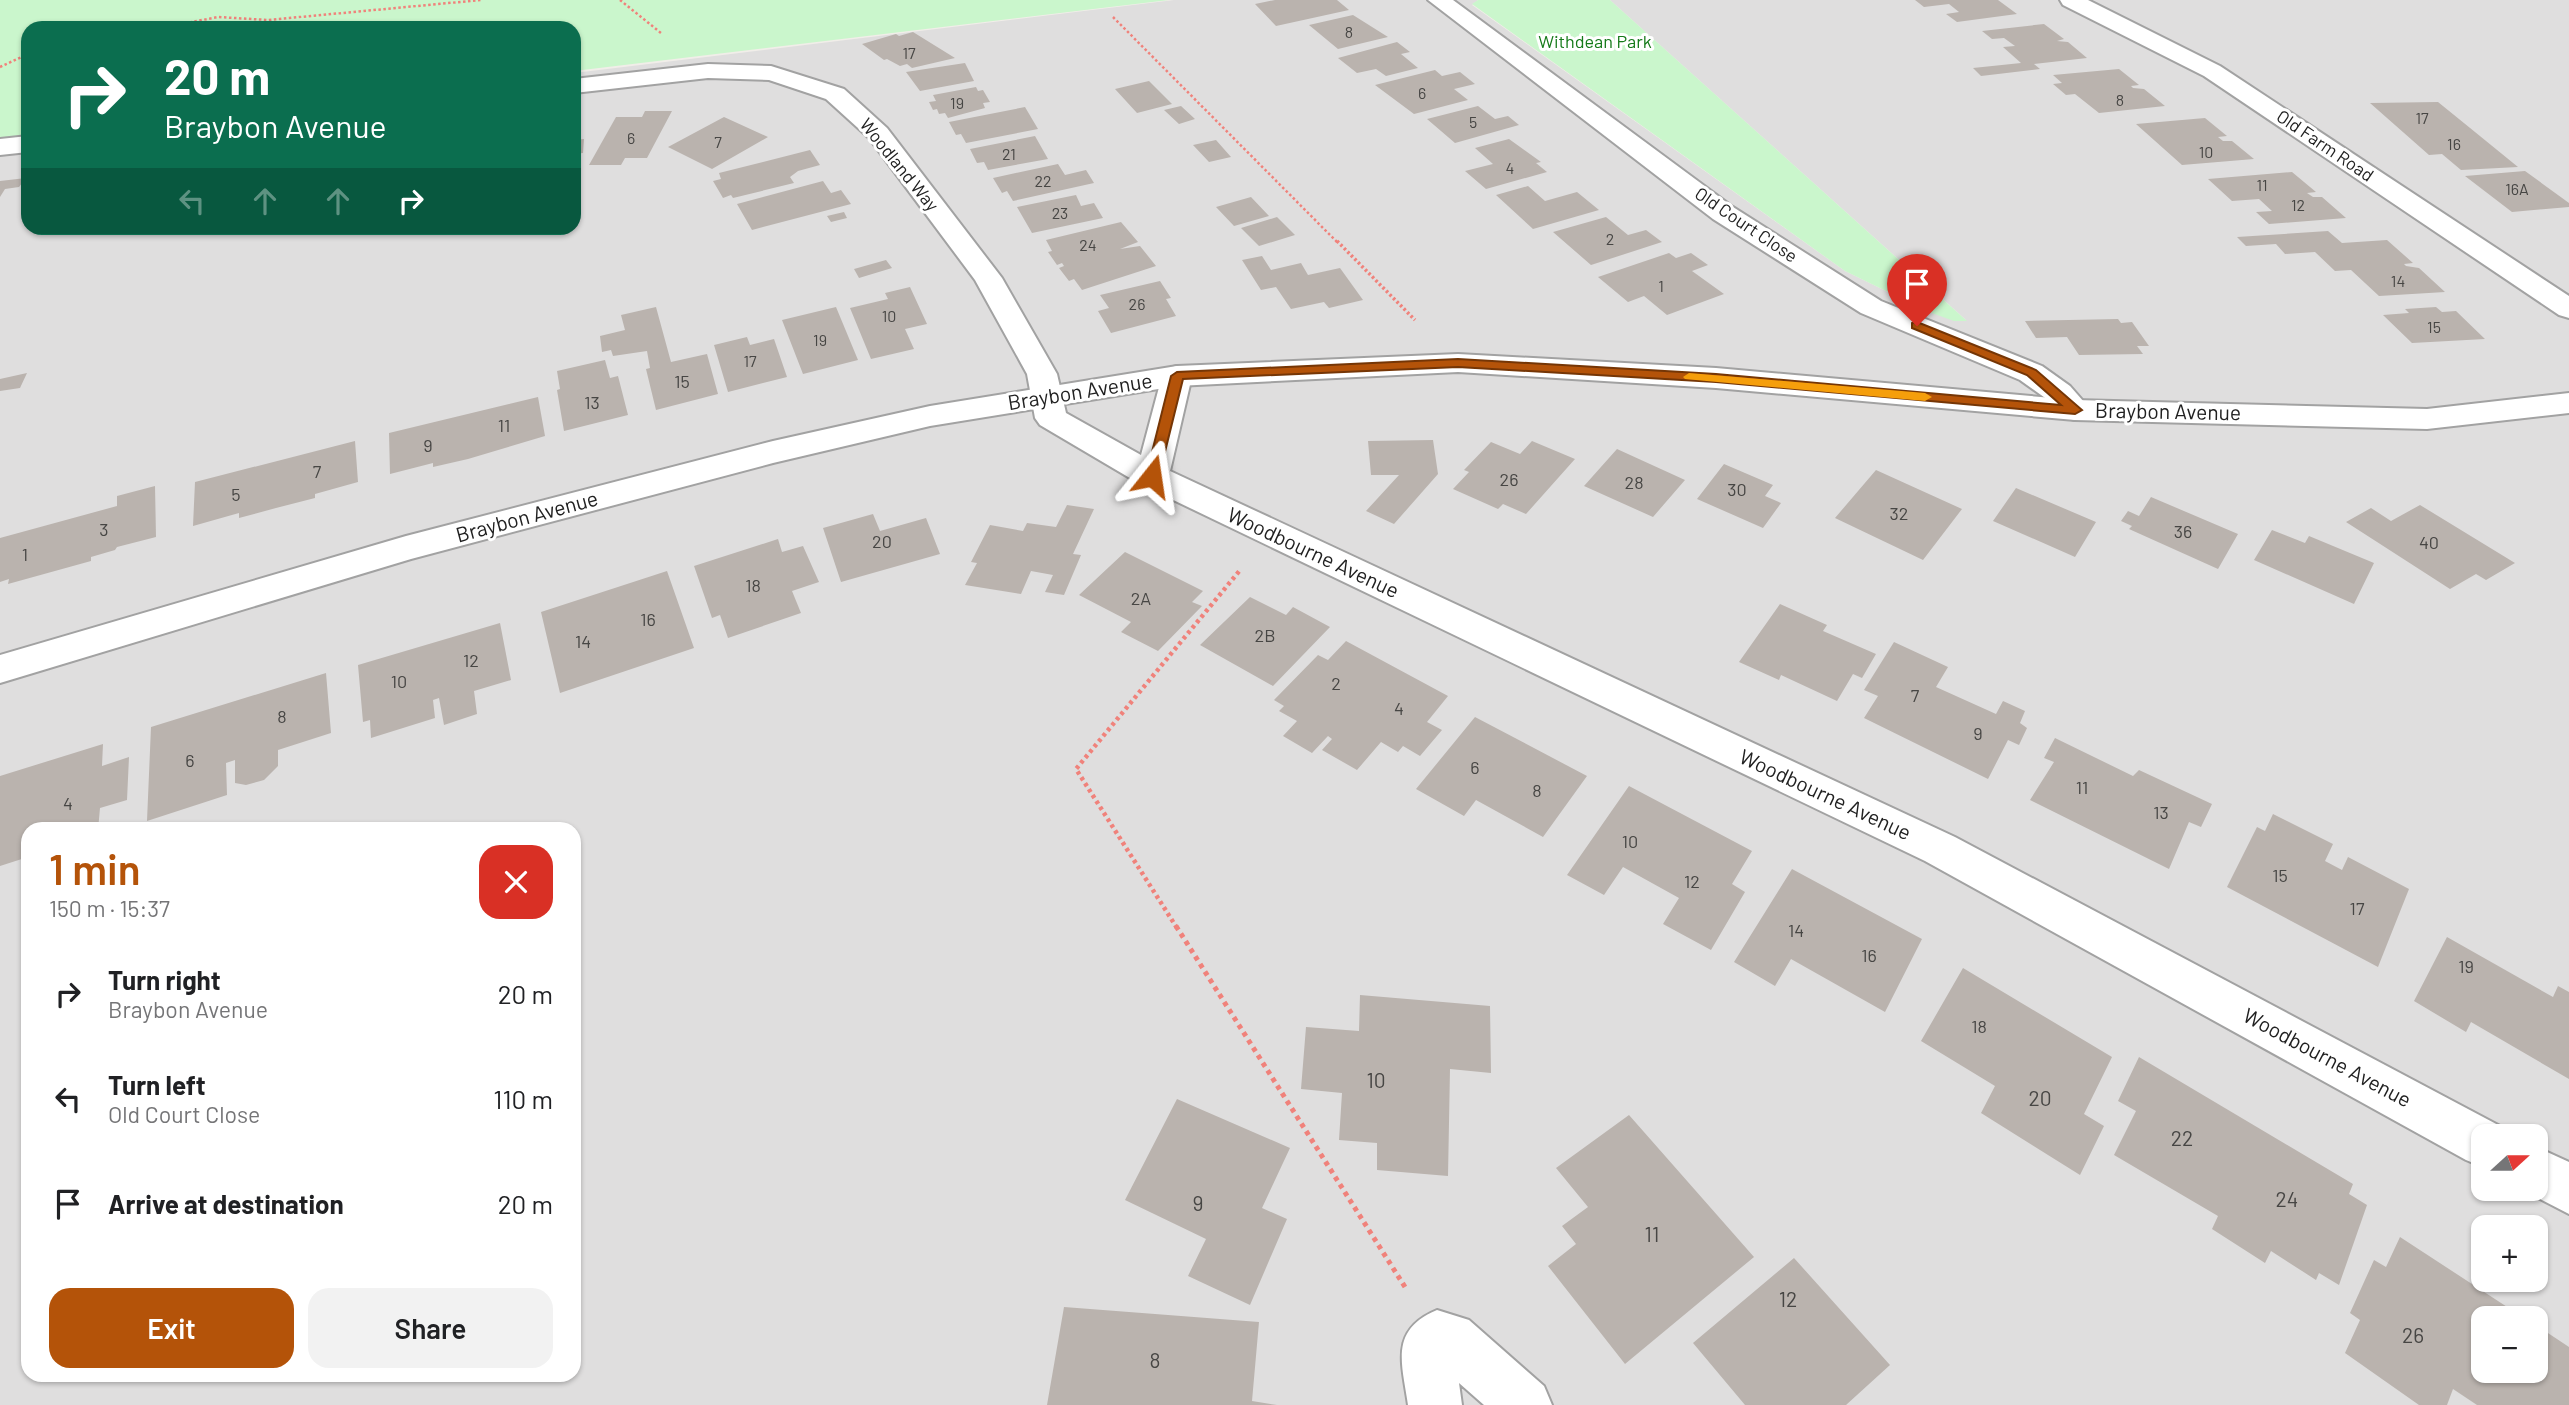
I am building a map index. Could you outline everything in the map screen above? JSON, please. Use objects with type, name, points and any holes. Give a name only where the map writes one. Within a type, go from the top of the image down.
[{"type":"street","name":"Old Court Close","points":[[1439,0],[1723,212],[1871,307],[2031,373],[2075,410]]},
{"type":"street","name":"Old Farm Road","points":[[2071,0],[2212,71],[2569,309]]},
{"type":"street","name":"Woodland Way","points":[[581,85],[708,71],[771,73],[835,94],[878,133],[988,278],[1042,374],[1046,397]]},
{"type":"street","points":[[0,147],[21,145]]},
{"type":"street","name":"Braybon Avenue","points":[[0,669],[405,548],[760,455],[930,416],[1177,376],[1458,363],[1716,378],[2075,410],[2427,419],[2569,403]]},
{"type":"street","points":[[1152,476],[1177,376]]},
{"type":"street","name":"Woodbourne Avenue","points":[[1046,397],[1051,418],[1152,476],[1940,849],[2471,1137]]},
{"type":"street","points":[[2548,1178],[2569,1189]]},
{"type":"street","points":[[1436,1405],[1427,1349],[1437,1337],[1450,1339],[1525,1405]]},
{"type":"path","points":[[197,21],[218,17],[268,20],[481,0]]},
{"type":"path","points":[[1113,17],[1458,363]]},
{"type":"path","points":[[0,67],[21,57]]},
{"type":"path","points":[[1271,533],[1076,769],[1437,1337]]},
{"type":"shaded area","points":[[1174,0],[1478,0],[1472,5],[1845,271],[1929,312],[1966,320],[1610,0],[2569,0],[2569,1405],[0,1405],[0,139],[21,137],[21,235],[581,235],[581,72]]},
{"type":"green space","points":[[0,0],[1169,0],[581,70],[581,21],[21,21],[21,136],[0,139]]},
{"type":"green space","name":"Withdean Park","points":[[1478,0],[1610,0],[1967,321],[1954,321],[1929,312],[1845,271],[1472,4]]},
{"type":"building","points":[[1275,0],[1337,0],[1349,10],[1276,26],[1255,4]]},
{"type":"building","points":[[1915,0],[1998,0],[2017,14],[1957,22],[1946,14],[1959,12],[1949,4],[1924,7]]},
{"type":"building","points":[[1353,15],[1388,37],[1338,49],[1309,25]]},
{"type":"building","points":[[2044,24],[2064,39],[2057,41],[2068,42],[2087,58],[2034,64],[2040,69],[1981,76],[1973,68],[2021,63],[2003,47],[2015,46],[2004,38],[1992,39],[1982,31]]},
{"type":"building","points":[[913,32],[955,58],[912,68],[907,64],[900,66],[884,60],[862,44],[896,34],[899,36]]},
{"type":"building","points":[[1397,42],[1410,52],[1401,54],[1418,68],[1386,76],[1376,69],[1357,73],[1338,58]]},
{"type":"building","points":[[965,63],[974,81],[920,91],[906,72]]},
{"type":"building","points":[[2119,69],[2139,85],[2131,86],[2133,88],[2144,89],[2165,106],[2099,113],[2075,94],[2066,95],[2053,84],[2062,83],[2053,75]]},
{"type":"building","points":[[1435,70],[1442,76],[1460,72],[1475,84],[1454,89],[1468,100],[1414,114],[1375,85]]},
{"type":"building","points":[[1149,81],[1172,104],[1137,113],[1115,89]]},
{"type":"building","points":[[976,87],[978,91],[983,90],[990,102],[983,103],[985,108],[948,118],[945,113],[939,114],[937,109],[933,110],[929,102],[936,101],[933,95]]},
{"type":"building","points":[[2438,102],[2518,167],[2461,170],[2442,154],[2429,155],[2370,103]]},
{"type":"building","points":[[1181,106],[1195,119],[1179,124],[1164,110]]},
{"type":"building","points":[[1478,106],[1495,119],[1508,116],[1519,125],[1455,143],[1427,119]]},
{"type":"building","points":[[1025,107],[1038,129],[966,143],[961,134],[956,135],[949,122]]},
{"type":"building","points":[[645,111],[672,111],[647,158],[625,158],[621,165],[589,165],[616,117],[642,117]]},
{"type":"building","points":[[724,117],[768,137],[712,169],[668,147]]},
{"type":"building","points":[[2205,118],[2227,136],[2218,137],[2223,141],[2232,141],[2254,159],[2182,165],[2136,124]]},
{"type":"building","points":[[1035,136],[1048,159],[988,170],[984,162],[977,163],[970,149]]},
{"type":"building","points":[[581,139],[584,139],[581,153]]},
{"type":"building","points":[[1509,139],[1541,162],[1536,163],[1547,172],[1486,189],[1465,171],[1493,164],[1475,148]]},
{"type":"building","points":[[1216,140],[1231,157],[1209,162],[1193,145]]},
{"type":"building","points":[[810,150],[820,165],[798,171],[790,177],[794,183],[723,198],[713,181],[721,179],[719,173]]},
{"type":"building","points":[[1058,164],[1065,175],[1086,170],[1094,183],[1013,201],[1007,191],[1002,193],[993,178]]},
{"type":"building","points":[[2525,171],[2569,203],[2569,207],[2512,212],[2465,176]]},
{"type":"building","points":[[2292,172],[2316,192],[2307,193],[2313,197],[2322,197],[2346,218],[2269,224],[2256,212],[2272,211],[2259,199],[2232,201],[2208,179]]},
{"type":"building","points":[[21,179],[21,184],[5,189],[0,197],[0,181]]},
{"type":"building","points":[[823,181],[831,193],[841,190],[851,204],[752,230],[737,204]]},
{"type":"building","points":[[1528,186],[1545,201],[1577,192],[1599,210],[1533,229],[1496,195]]},
{"type":"building","points":[[1076,195],[1081,206],[1094,203],[1103,218],[1032,233],[1017,207]]},
{"type":"building","points":[[1251,197],[1269,216],[1234,226],[1216,207]]},
{"type":"building","points":[[844,212],[847,218],[831,222],[827,216]]},
{"type":"building","points":[[1277,217],[1295,235],[1259,246],[1241,228]]},
{"type":"building","points":[[1606,217],[1628,235],[1646,230],[1662,242],[1591,265],[1553,232]]},
{"type":"building","points":[[1121,222],[1138,242],[1120,249],[1140,246],[1156,266],[1082,290],[1074,279],[1069,281],[1059,268],[1064,266],[1062,263],[1057,265],[1048,252],[1052,251],[1046,240]]},
{"type":"building","points":[[2328,231],[2342,243],[2387,240],[2413,263],[2404,264],[2406,266],[2419,268],[2445,292],[2379,296],[2351,270],[2335,271],[2315,252],[2285,254],[2276,244],[2246,246],[2237,237]]},
{"type":"building","points":[[1669,253],[1676,258],[1691,253],[1708,265],[1692,271],[1724,294],[1667,315],[1644,296],[1628,302],[1598,277]]},
{"type":"building","points":[[1262,256],[1271,270],[1301,263],[1308,275],[1340,268],[1363,300],[1329,308],[1324,302],[1291,309],[1276,287],[1261,290],[1242,260]]},
{"type":"building","points":[[886,260],[892,268],[859,278],[854,269]]},
{"type":"building","points":[[1160,281],[1171,298],[1166,299],[1176,316],[1111,333],[1098,311],[1109,308],[1100,295]]},
{"type":"building","points":[[910,287],[927,324],[905,329],[914,349],[871,359],[850,308],[888,299],[885,293]]},
{"type":"building","points":[[656,307],[671,362],[707,354],[718,394],[656,410],[646,369],[650,368],[647,351],[613,356],[611,350],[602,352],[600,336],[625,330],[621,315]]},
{"type":"building","points":[[836,307],[858,360],[803,374],[782,320]]},
{"type":"building","points":[[2436,307],[2442,312],[2456,311],[2485,339],[2412,343],[2383,315],[2409,313],[2405,309]]},
{"type":"building","points":[[2118,319],[2121,323],[2132,322],[2149,346],[2137,346],[2143,354],[2079,355],[2067,337],[2036,338],[2025,321]]},
{"type":"building","points":[[747,337],[750,345],[774,339],[787,377],[728,392],[714,345]]},
{"type":"building","points":[[605,360],[610,378],[618,376],[628,415],[564,431],[557,390],[560,389],[557,371]]},
{"type":"building","points":[[27,373],[20,388],[0,391],[0,379]]},
{"type":"building","points":[[538,397],[545,436],[468,459],[433,467],[433,463],[390,474],[389,433]]},
{"type":"building","points":[[1433,440],[1438,474],[1394,524],[1366,511],[1399,475],[1371,475],[1368,441]]},
{"type":"building","points":[[355,441],[358,482],[315,494],[315,498],[239,518],[239,513],[193,526],[195,482]]},
{"type":"building","points":[[1532,441],[1575,459],[1526,514],[1503,504],[1498,509],[1453,489],[1469,472],[1464,470],[1491,442],[1520,454]]},
{"type":"building","points":[[1617,449],[1685,480],[1653,517],[1584,486]]},
{"type":"building","points":[[1724,464],[1773,485],[1765,496],[1781,503],[1763,528],[1697,499]]},
{"type":"building","points":[[1876,470],[1962,509],[1923,560],[1835,518]]},
{"type":"building","points":[[155,486],[156,537],[117,547],[91,557],[91,561],[8,584],[9,579],[0,582],[0,538],[117,506],[117,496]]},
{"type":"building","points":[[2016,488],[2096,522],[2075,557],[1993,521]]},
{"type":"building","points":[[2151,497],[2238,534],[2218,569],[2129,529],[2132,526],[2121,521],[2128,511],[2139,516]]},
{"type":"building","points":[[1067,505],[1094,509],[1073,554],[1081,555],[1064,595],[1045,592],[1053,575],[1031,571],[1021,594],[965,585],[977,563],[971,562],[990,525],[1023,531],[1027,523],[1056,527]]},
{"type":"building","points":[[2420,505],[2515,563],[2486,580],[2476,574],[2450,589],[2346,522],[2371,508],[2391,521]]},
{"type":"building","points":[[873,514],[880,531],[926,518],[940,554],[841,582],[823,528]]},
{"type":"building","points":[[2272,530],[2305,543],[2309,536],[2374,563],[2354,604],[2254,560]]},
{"type":"building","points":[[778,539],[782,552],[803,546],[819,582],[792,591],[801,613],[728,638],[720,615],[712,618],[694,566]]},
{"type":"building","points":[[1125,552],[1203,591],[1192,602],[1202,606],[1158,651],[1121,632],[1131,622],[1079,595]]},
{"type":"building","points":[[667,571],[694,648],[560,693],[541,612]]},
{"type":"building","points":[[1250,597],[1286,615],[1293,607],[1330,627],[1273,686],[1200,645]]},
{"type":"building","points":[[1780,604],[1827,625],[1823,631],[1876,654],[1862,678],[1853,674],[1837,701],[1781,675],[1779,680],[1739,662]]},
{"type":"building","points":[[500,623],[511,680],[474,691],[477,714],[444,725],[439,698],[433,700],[435,718],[371,738],[370,720],[363,722],[358,665]]},
{"type":"building","points":[[1346,641],[1448,696],[1427,722],[1442,730],[1420,756],[1403,746],[1398,752],[1381,742],[1357,770],[1322,750],[1332,739],[1328,736],[1312,753],[1283,736],[1297,721],[1279,711],[1284,706],[1274,700],[1318,655],[1328,660]]},
{"type":"building","points":[[1894,642],[1948,667],[1936,687],[1996,714],[2003,701],[2025,711],[2020,723],[2027,728],[2019,745],[2008,740],[1988,779],[1864,718],[1878,696],[1864,690]]},
{"type":"building","points":[[326,673],[331,733],[278,750],[278,766],[264,780],[246,785],[235,783],[235,760],[226,763],[227,795],[147,821],[151,727]]},
{"type":"building","points":[[1475,717],[1587,776],[1543,837],[1476,800],[1464,816],[1416,789]]},
{"type":"building","points":[[2055,738],[2133,776],[2139,770],[2212,804],[2201,827],[2189,822],[2169,869],[2030,800],[2054,762],[2044,758]]},
{"type":"building","points":[[103,744],[102,766],[129,757],[127,800],[100,808],[99,822],[21,822],[21,859],[0,866],[0,776]]},
{"type":"building","points":[[1629,786],[1752,851],[1732,884],[1745,892],[1711,950],[1663,924],[1679,898],[1623,867],[1604,895],[1567,875]]},
{"type":"building","points":[[2273,814],[2333,844],[2325,861],[2342,870],[2348,857],[2409,889],[2378,967],[2227,887],[2257,827],[2265,831]]},
{"type":"building","points":[[1792,869],[1922,939],[1885,1012],[1791,959],[1775,986],[1734,962]]},
{"type":"building","points":[[2447,937],[2553,997],[2558,986],[2569,992],[2569,1079],[2471,1022],[2466,1032],[2414,1001]]},
{"type":"building","points":[[1963,968],[2112,1057],[2084,1114],[2104,1126],[2080,1175],[1981,1113],[1995,1086],[1921,1041]]},
{"type":"building","points":[[1360,995],[1490,1006],[1491,1073],[1450,1069],[1448,1176],[1377,1170],[1377,1143],[1339,1140],[1342,1093],[1301,1089],[1306,1027],[1359,1031]]},
{"type":"building","points":[[2139,1057],[2353,1184],[2349,1194],[2367,1205],[2339,1285],[2319,1273],[2316,1280],[2271,1251],[2265,1263],[2212,1229],[2218,1216],[2114,1155],[2136,1111],[2118,1101]]},
{"type":"building","points":[[1177,1099],[1290,1148],[1262,1208],[1287,1219],[1250,1305],[1188,1276],[1206,1239],[1125,1200]]},
{"type":"building","points":[[1629,1115],[1754,1257],[1625,1364],[1548,1266],[1576,1244],[1562,1226],[1588,1207],[1556,1168]]},
{"type":"building","points":[[2400,1237],[2471,1283],[2471,1292],[2484,1292],[2506,1306],[2471,1306],[2471,1383],[2548,1383],[2548,1333],[2569,1347],[2569,1405],[2477,1405],[2453,1389],[2447,1405],[2419,1405],[2345,1353],[2360,1320],[2350,1313],[2374,1260],[2386,1267]]},
{"type":"building","points":[[1794,1258],[1890,1365],[1846,1405],[1745,1405],[1693,1343]]},
{"type":"building","points":[[1064,1307],[1259,1322],[1252,1401],[1277,1405],[1047,1405]]},
{"type":"slow traffic","points":[[1689,377],[1925,397]]},
{"type":"route","points":[[1152,476],[1177,376],[1458,363],[1716,378],[2075,410],[2059,393],[2031,373],[1917,326]]}]
